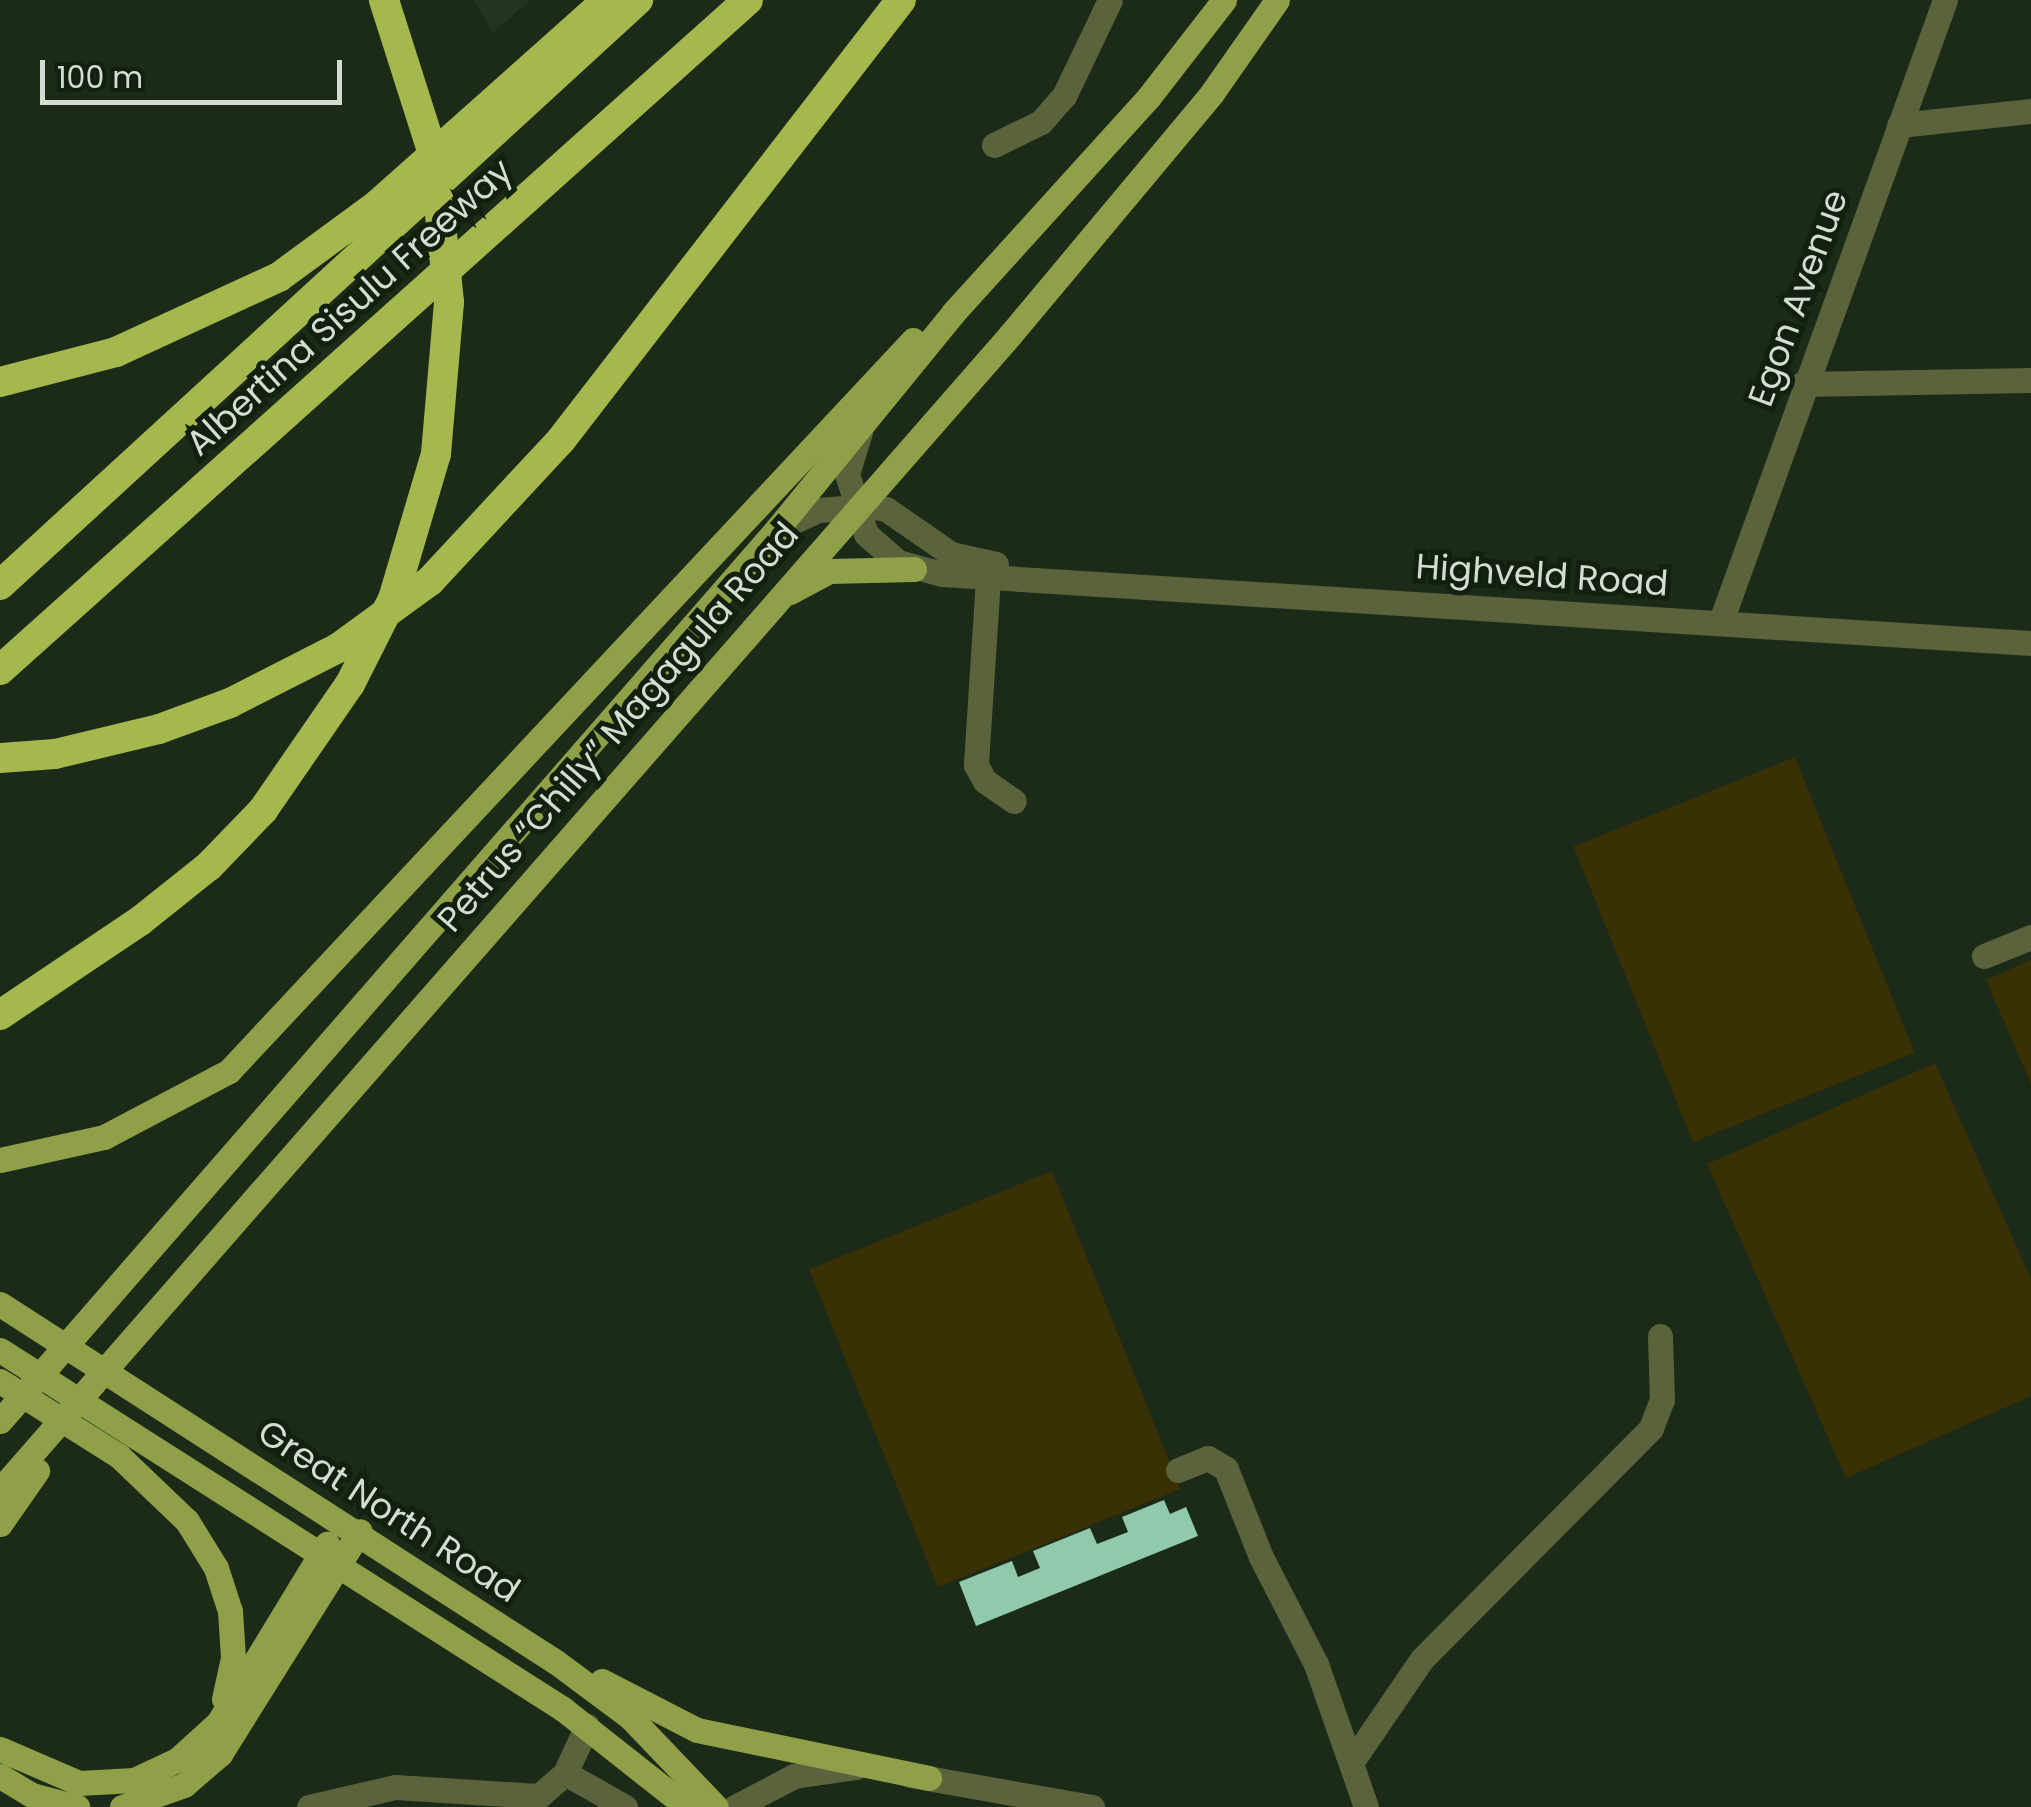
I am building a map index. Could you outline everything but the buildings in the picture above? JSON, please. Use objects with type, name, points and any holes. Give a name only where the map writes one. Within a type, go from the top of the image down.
[{"type":"highway","points":[[0,382],[116,352],[279,277],[376,205],[607,0]]},
{"type":"highway","name":"Albertina Sisulu Freeway","points":[[0,585],[638,0]]},
{"type":"highway","name":"Albertina Sisulu Freeway","points":[[0,670],[748,0]]},
{"type":"highway","points":[[0,758],[55,754],[159,729],[266,687],[338,648],[430,581],[525,484],[901,0]]},
{"type":"highway","points":[[0,1015],[209,866],[305,756],[393,599],[426,499],[445,388],[444,216],[420,106],[386,4]]},
{"type":"main road","name":"Petrus “Chilly” Magagula Road","points":[[0,1421],[777,529],[953,313],[1148,98],[1224,0]]},
{"type":"main road","name":"Petrus “Chilly” Magagula Road","points":[[0,1490],[126,1350],[1136,184],[1277,0]]},
{"type":"main road","points":[[0,1160],[104,1137],[229,1071],[896,356],[953,313]]},
{"type":"main road","points":[[768,606],[829,572],[914,569]]},
{"type":"main road","name":"Great North Road","points":[[9,1310],[556,1662],[630,1717],[716,1807]]},
{"type":"main road","name":"Great North Road","points":[[0,1350],[128,1447],[331,1561],[587,1726],[686,1807]]},
{"type":"main road","points":[[0,1524],[126,1350]]},
{"type":"main road","points":[[0,1381],[128,1447],[187,1521],[222,1584],[234,1658],[218,1722]]},
{"type":"main road","points":[[122,1807],[184,1784],[220,1754],[350,1526]]},
{"type":"main road","points":[[0,1748],[47,1773],[79,1783],[134,1780],[185,1754],[218,1722],[331,1561]]},
{"type":"main road","points":[[556,1662],[697,1730],[929,1778]]},
{"type":"main road","points":[[0,1735],[47,1773]]},
{"type":"main road","points":[[0,1776],[32,1795],[77,1807]]},
{"type":"street","points":[[994,145],[1041,122],[1064,96],[1110,0]]},
{"type":"street","name":"Egon Avenue","points":[[1720,622],[1802,384],[1945,0]]},
{"type":"street","points":[[1899,125],[2031,111]]},
{"type":"street","points":[[1802,384],[2031,380]]},
{"type":"street","name":"Highveld Road","points":[[866,419],[849,460],[854,508],[876,545],[914,569],[988,578],[1048,578],[2031,643]]},
{"type":"street","name":"Highveld Road","points":[[777,529],[818,510],[886,509],[950,554],[1048,578]]},
{"type":"street","points":[[988,578],[976,764],[985,781],[1014,800]]},
{"type":"street","points":[[1984,956],[2031,937]]},
{"type":"street","points":[[1353,1760],[1422,1659],[1651,1428],[1662,1400],[1660,1336]]},
{"type":"street","points":[[1178,1470],[1208,1458],[1226,1469],[1353,1760],[1366,1807]]},
{"type":"street","points":[[309,1807],[395,1787],[539,1796],[565,1774],[587,1726]]},
{"type":"street","points":[[734,1807],[794,1776],[836,1766],[1092,1807]]},
{"type":"street","points":[[565,1774],[626,1807]]},
{"type":"shaded area","points":[[473,0],[530,0],[493,33]]},
{"type":"shaded area","points":[[1795,757],[1914,1053],[1693,1142],[1573,847]]},
{"type":"shaded area","points":[[2031,960],[2031,1084],[1986,980]]},
{"type":"shaded area","points":[[1935,1063],[2031,1279],[2031,1396],[1846,1478],[1707,1164]]},
{"type":"shaded area","points":[[1052,1171],[1180,1489],[938,1587],[809,1269]]}]
